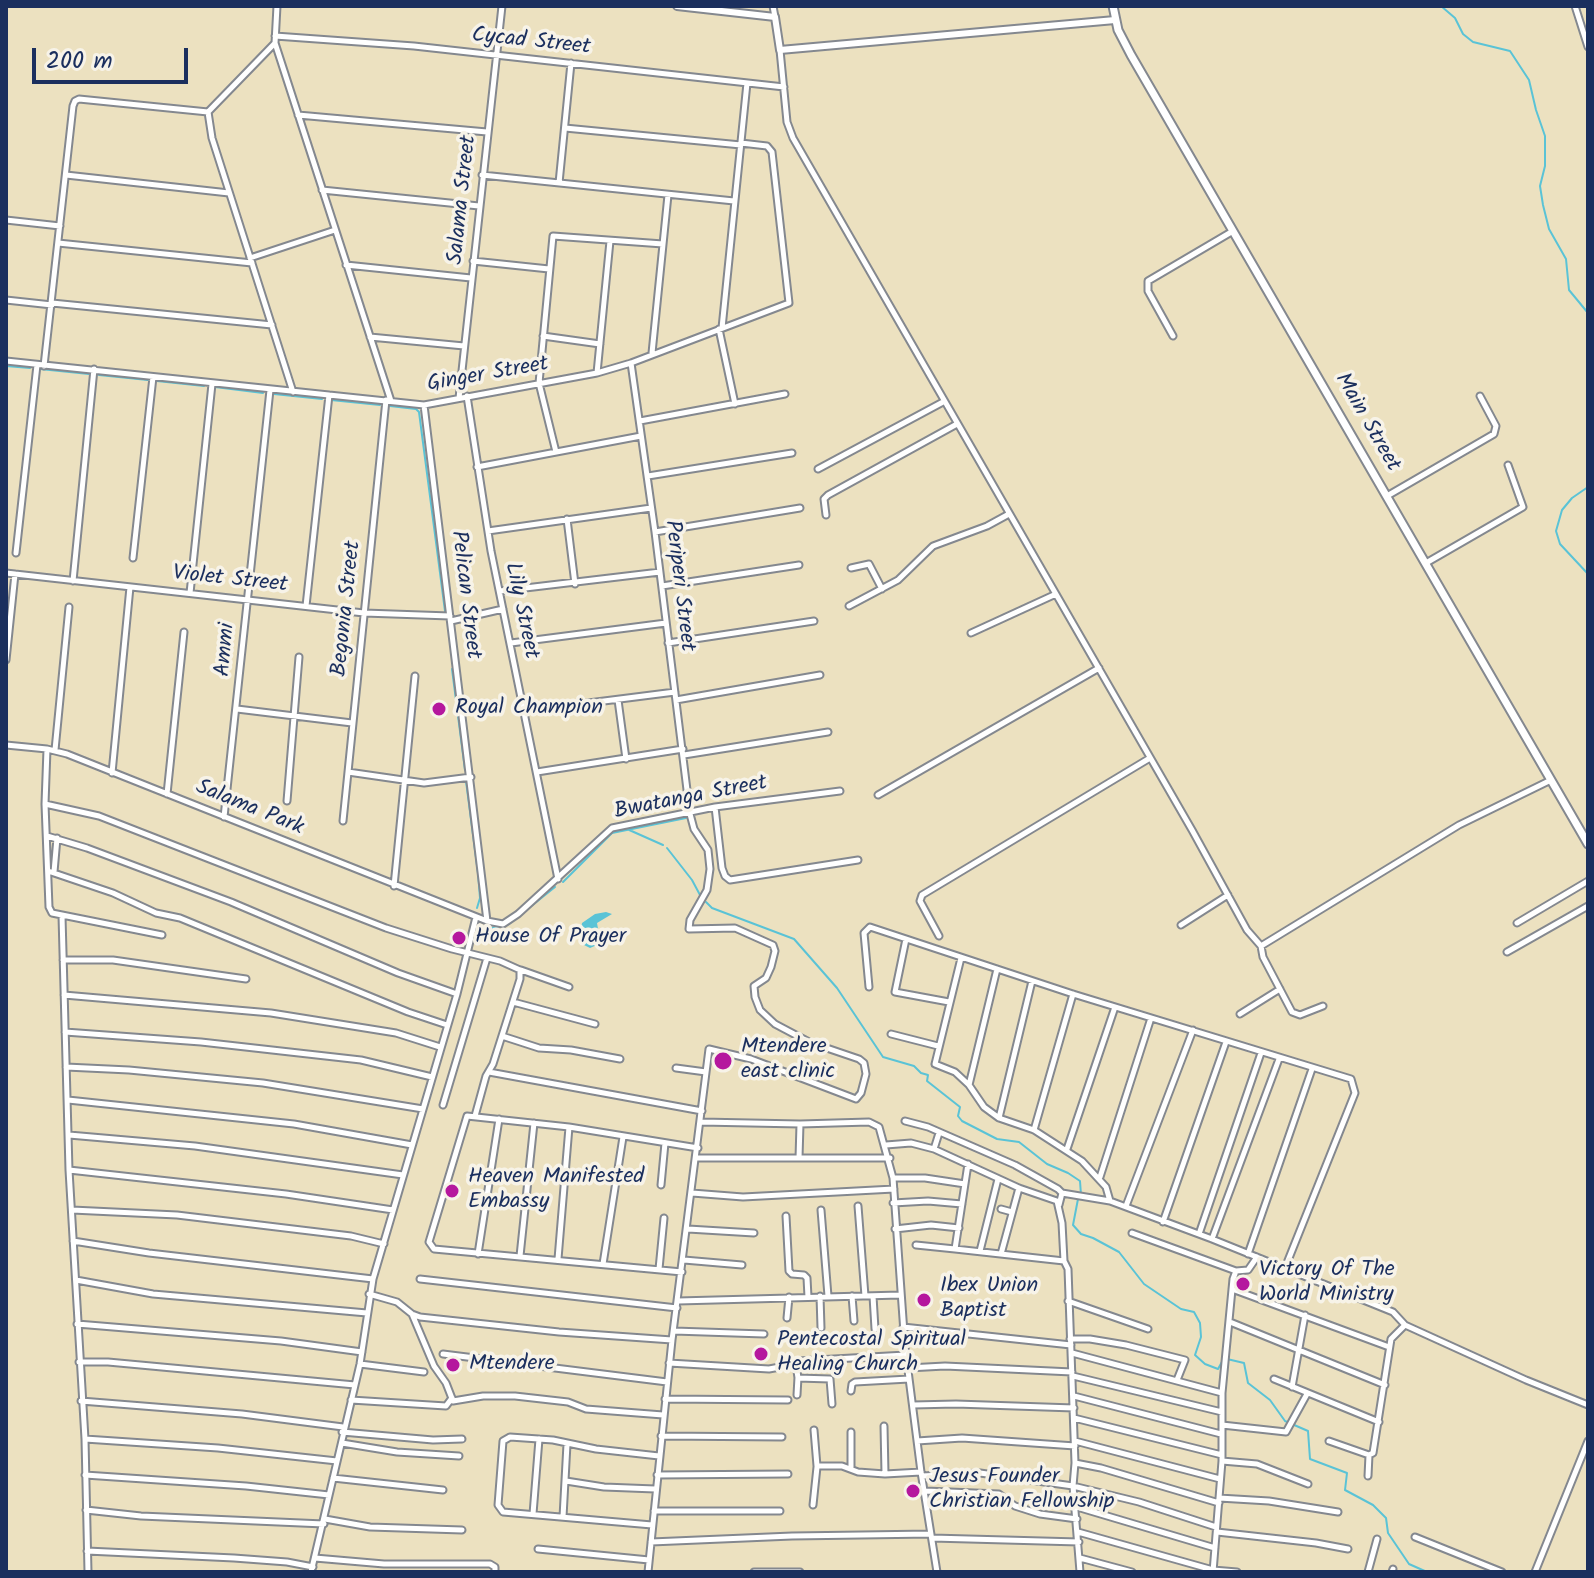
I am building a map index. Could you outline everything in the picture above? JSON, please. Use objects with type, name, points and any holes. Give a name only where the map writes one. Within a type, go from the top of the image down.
[{"type":"main road","name":"Main Street","points":[[1113,6],[1115,20],[1131,55],[1588,844]]},
{"type":"street","points":[[277,6],[275,40],[388,400]]},
{"type":"street","name":"Salama Street","points":[[459,398],[502,6]]},
{"type":"street","points":[[677,6],[775,17]]},
{"type":"street","points":[[773,6],[787,122],[793,138],[1247,930],[1261,946],[1263,957],[1295,1015],[1323,1006]]},
{"type":"street","points":[[1575,6],[1588,47]]},
{"type":"street","points":[[780,50],[1115,20]]},
{"type":"street","points":[[275,40],[208,112],[210,131],[293,392]]},
{"type":"street","name":"Cycad Street","points":[[275,40],[495,55],[784,87]]},
{"type":"street","points":[[559,183],[571,63]]},
{"type":"street","points":[[735,404],[721,328],[747,83]]},
{"type":"street","points":[[16,553],[52,304],[75,101],[94,100],[208,112]]},
{"type":"street","points":[[298,115],[487,132]]},
{"type":"street","points":[[565,128],[741,144]]},
{"type":"street","name":"Ginger Street","points":[[6,361],[424,405],[597,373],[631,363],[786,305],[790,300],[772,152],[767,146],[741,144]]},
{"type":"street","points":[[66,175],[229,193]]},
{"type":"street","points":[[482,175],[734,201]]},
{"type":"street","points":[[322,190],[479,206]]},
{"type":"street","points":[[652,354],[668,195]]},
{"type":"street","points":[[6,220],[60,226]]},
{"type":"street","points":[[58,243],[251,260],[335,230]]},
{"type":"street","points":[[1173,336],[1148,291],[1148,281],[1233,231]]},
{"type":"street","points":[[556,452],[539,383],[553,236],[663,244]]},
{"type":"street","points":[[597,373],[610,241]]},
{"type":"street","points":[[473,261],[549,269]]},
{"type":"street","points":[[346,265],[471,278]]},
{"type":"street","points":[[6,300],[272,325]]},
{"type":"street","points":[[543,336],[600,344]]},
{"type":"street","points":[[370,337],[464,346]]},
{"type":"street","name":"Periperi Street","points":[[631,363],[690,814]]},
{"type":"street","points":[[73,581],[94,369]]},
{"type":"street","points":[[133,558],[153,377]]},
{"type":"street","points":[[190,593],[212,384]]},
{"type":"street","name":"Ammi","points":[[224,817],[270,390]]},
{"type":"street","points":[[640,421],[785,394]]},
{"type":"street","points":[[306,606],[329,395]]},
{"type":"street","name":"Lily Street","points":[[467,396],[488,531],[558,879]]},
{"type":"street","points":[[1387,496],[1495,432],[1495,422],[1480,396]]},
{"type":"street","name":"Begonia Street","points":[[343,821],[388,400]]},
{"type":"street","points":[[818,469],[943,402]]},
{"type":"street","name":"Pelican Street","points":[[424,405],[487,921]]},
{"type":"street","points":[[826,515],[824,499],[828,495],[957,424]]},
{"type":"street","points":[[477,467],[642,436]]},
{"type":"street","points":[[648,476],[792,453]]},
{"type":"street","points":[[1426,563],[1523,507],[1508,465]]},
{"type":"street","points":[[488,531],[651,508]]},
{"type":"street","points":[[655,532],[800,508]]},
{"type":"street","points":[[849,606],[898,580],[933,546],[987,526],[1009,514]]},
{"type":"street","points":[[567,519],[575,584]]},
{"type":"street","points":[[851,568],[869,564],[882,589]]},
{"type":"street","points":[[662,586],[799,565]]},
{"type":"street","points":[[500,591],[660,572]]},
{"type":"street","name":"Violet Street","points":[[6,573],[364,613],[451,619],[503,609]]},
{"type":"street","points":[[6,660],[15,574]]},
{"type":"street","points":[[112,773],[130,587]]},
{"type":"street","points":[[971,633],[1056,594]]},
{"type":"street","points":[[55,750],[69,607]]},
{"type":"street","points":[[668,643],[814,621]]},
{"type":"street","points":[[511,643],[666,623]]},
{"type":"street","points":[[167,794],[184,632]]},
{"type":"street","points":[[287,801],[299,657]]},
{"type":"street","points":[[878,795],[1099,668]]},
{"type":"street","points":[[676,700],[820,675]]},
{"type":"street","points":[[394,886],[415,676]]},
{"type":"street","points":[[525,711],[675,692]]},
{"type":"street","points":[[618,700],[626,759]]},
{"type":"street","points":[[237,709],[352,723]]},
{"type":"street","points":[[537,772],[828,732]]},
{"type":"street","name":"Salama Park","points":[[6,745],[55,750],[476,917]]},
{"type":"street","points":[[47,749],[45,804],[51,871]]},
{"type":"street","points":[[939,936],[920,901],[922,895],[1150,758]]},
{"type":"street","points":[[348,772],[424,783],[471,777]]},
{"type":"street","points":[[1261,946],[1459,825],[1552,779]]},
{"type":"street","name":"Bwatanga Street","points":[[487,921],[503,924],[558,879],[612,828],[715,807],[840,791]]},
{"type":"street","points":[[45,804],[99,816],[386,928],[487,958],[569,987]]},
{"type":"street","points":[[715,807],[722,868],[730,880],[858,860]]},
{"type":"street","points":[[648,1572],[669,1363],[709,1049],[751,1059],[856,1099],[861,1093],[866,1074],[864,1063],[859,1059],[809,1042],[775,1024],[760,1010],[754,986],[766,978],[775,951],[773,945],[735,928],[689,929],[690,920],[707,890],[710,869],[708,850],[694,829],[690,814]]},
{"type":"street","points":[[47,836],[231,902],[398,973],[457,994]]},
{"type":"street","points":[[57,838],[51,871],[49,907],[52,913],[162,935]]},
{"type":"street","points":[[51,871],[156,913],[180,918],[408,1012],[447,1025]]},
{"type":"street","points":[[1517,923],[1588,881]]},
{"type":"street","points":[[1181,925],[1228,895]]},
{"type":"street","points":[[1507,952],[1588,906]]},
{"type":"street","points":[[62,916],[69,1170],[85,1439],[88,1572]]},
{"type":"street","points":[[87,1551],[287,1562],[312,1570],[360,1364],[373,1279],[457,994],[476,917],[487,921]]},
{"type":"street","points":[[869,987],[864,933],[870,927],[1073,994],[1351,1079],[1355,1093],[1285,1268]]},
{"type":"street","points":[[906,939],[895,992],[949,1002]]},
{"type":"street","points":[[443,1105],[487,958]]},
{"type":"street","points":[[961,958],[935,1064],[955,1072],[969,1085],[984,1107],[999,1118],[1034,1130],[1067,1149],[1100,1177],[1110,1201]]},
{"type":"street","points":[[63,960],[113,960],[246,979]]},
{"type":"street","points":[[969,1085],[997,969]]},
{"type":"street","points":[[475,1116],[513,1002],[520,970]]},
{"type":"street","points":[[999,1118],[1032,981]]},
{"type":"street","points":[[1240,1014],[1280,989]]},
{"type":"street","points":[[1034,1130],[1073,994]]},
{"type":"street","points":[[64,995],[271,1013],[396,1033],[440,1047]]},
{"type":"street","points":[[513,1002],[595,1024]]},
{"type":"street","points":[[1067,1149],[1115,1007]]},
{"type":"street","points":[[1100,1177],[1151,1018]]},
{"type":"street","points":[[1126,1206],[1193,1030]]},
{"type":"street","points":[[65,1032],[201,1042],[361,1060],[432,1077]]},
{"type":"street","points":[[891,1034],[938,1046]]},
{"type":"street","points":[[502,1036],[539,1048],[620,1059]]},
{"type":"street","points":[[1163,1222],[1226,1042]]},
{"type":"street","points":[[1199,1234],[1261,1053]]},
{"type":"street","points":[[1212,1239],[1279,1059]]},
{"type":"street","points":[[66,1067],[263,1083],[423,1109]]},
{"type":"street","points":[[676,1068],[706,1072]]},
{"type":"street","points":[[1248,1254],[1312,1069]]},
{"type":"street","points":[[489,1072],[702,1111]]},
{"type":"street","points":[[68,1100],[294,1124],[412,1145]]},
{"type":"street","points":[[682,1272],[434,1249],[429,1242],[465,1119],[469,1116],[569,1127],[698,1148]]},
{"type":"street","points":[[478,1254],[499,1119]]},
{"type":"street","points":[[905,1121],[1015,1165],[1062,1193],[1126,1206],[1393,1312],[1405,1325],[1588,1405]]},
{"type":"street","points":[[701,1122],[869,1122],[879,1127],[890,1158],[893,1178],[906,1355],[936,1572]]},
{"type":"street","points":[[520,1256],[534,1123]]},
{"type":"street","points":[[799,1158],[800,1124]]},
{"type":"street","points":[[558,1259],[569,1127]]},
{"type":"street","points":[[934,1149],[939,1133]]},
{"type":"street","points":[[69,1135],[195,1146],[403,1175]]},
{"type":"street","points":[[603,1264],[623,1137]]},
{"type":"street","points":[[661,1185],[665,1143]]},
{"type":"street","points":[[886,1145],[911,1143],[934,1149],[1019,1188],[1054,1199],[1058,1206]]},
{"type":"street","points":[[696,1158],[890,1158]]},
{"type":"street","points":[[955,1249],[968,1164]]},
{"type":"street","points":[[69,1170],[286,1194],[393,1210]]},
{"type":"street","points":[[893,1178],[925,1178],[965,1184]]},
{"type":"street","points":[[980,1251],[998,1178]]},
{"type":"street","points":[[1001,1254],[1019,1188]]},
{"type":"street","points":[[692,1193],[743,1197],[894,1189]]},
{"type":"street","points":[[1062,1193],[1058,1206],[1064,1261],[1068,1269],[1074,1396],[1073,1486],[1080,1572]]},
{"type":"street","points":[[893,1203],[928,1201],[962,1204]]},
{"type":"street","points":[[858,1206],[865,1296]]},
{"type":"street","points":[[1001,1209],[1012,1212]]},
{"type":"street","points":[[72,1210],[177,1215],[351,1236],[384,1244]]},
{"type":"street","points":[[821,1210],[828,1296]]},
{"type":"street","points":[[786,1216],[789,1271],[807,1278],[808,1297]]},
{"type":"street","points":[[659,1270],[664,1218]]},
{"type":"street","points":[[895,1229],[931,1225],[959,1228]]},
{"type":"street","points":[[688,1229],[754,1233]]},
{"type":"street","points":[[1132,1233],[1236,1271],[1248,1270],[1257,1257]]},
{"type":"street","points":[[73,1241],[373,1279]]},
{"type":"street","points":[[916,1245],[1064,1261]]},
{"type":"street","points":[[684,1260],[742,1265]]},
{"type":"street","points":[[1213,1571],[1222,1458],[1222,1393],[1236,1271]]},
{"type":"street","points":[[420,1279],[677,1305],[789,1297],[900,1295]]},
{"type":"street","points":[[76,1280],[153,1294],[367,1313]]},
{"type":"street","points":[[1232,1289],[1389,1347]]},
{"type":"street","points":[[369,1294],[397,1302],[412,1314],[453,1401],[483,1396],[515,1396],[568,1402],[586,1409],[663,1415]]},
{"type":"street","points":[[820,1296],[821,1328]]},
{"type":"street","points":[[852,1296],[854,1321]]},
{"type":"street","points":[[873,1296],[875,1329]]},
{"type":"street","points":[[787,1318],[789,1297]]},
{"type":"street","points":[[1068,1301],[1148,1329]]},
{"type":"street","points":[[412,1314],[559,1332],[672,1340]]},
{"type":"street","points":[[1292,1387],[1305,1315]]},
{"type":"street","points":[[1230,1322],[1385,1385]]},
{"type":"street","points":[[77,1324],[281,1341],[362,1352]]},
{"type":"street","points":[[1368,1476],[1389,1347],[1393,1334],[1405,1325]]},
{"type":"street","points":[[903,1327],[1071,1342],[1090,1339],[1126,1345],[1185,1360],[1177,1380]]},
{"type":"street","points":[[674,1331],[764,1334]]},
{"type":"street","points":[[1072,1353],[1222,1393]]},
{"type":"street","points":[[443,1354],[667,1382]]},
{"type":"street","points":[[669,1363],[769,1369],[802,1360],[906,1355]]},
{"type":"street","points":[[79,1362],[108,1362],[355,1385]]},
{"type":"street","points":[[360,1364],[424,1372]]},
{"type":"street","points":[[796,1364],[797,1395]]},
{"type":"street","points":[[908,1368],[965,1366],[1072,1374],[1222,1412]]},
{"type":"street","points":[[798,1377],[828,1378],[832,1404]]},
{"type":"street","points":[[851,1391],[855,1382],[909,1379]]},
{"type":"street","points":[[1274,1379],[1379,1422]]},
{"type":"street","points":[[1222,1425],[1286,1432],[1307,1394]]},
{"type":"street","points":[[1074,1396],[1221,1434]]},
{"type":"street","points":[[351,1400],[446,1406],[452,1398]]},
{"type":"street","points":[[665,1399],[788,1400]]},
{"type":"street","points":[[81,1401],[242,1414],[433,1440],[462,1439]]},
{"type":"street","points":[[913,1405],[1074,1408]]},
{"type":"street","points":[[1074,1418],[1222,1458],[1257,1464],[1308,1484]]},
{"type":"street","points":[[884,1426],[885,1474]]},
{"type":"street","points":[[813,1505],[817,1466],[814,1430]]},
{"type":"street","points":[[851,1432],[851,1468]]},
{"type":"street","points":[[661,1436],[782,1437]]},
{"type":"street","points":[[652,1525],[503,1512],[500,1509],[500,1480],[503,1441],[510,1437],[539,1439],[659,1456]]},
{"type":"street","points":[[917,1441],[962,1438],[1075,1443],[1220,1479]]},
{"type":"street","points":[[85,1439],[218,1448],[337,1461]]},
{"type":"street","points":[[533,1514],[539,1439]]},
{"type":"street","points":[[1329,1441],[1369,1455]]},
{"type":"street","points":[[1535,1572],[1588,1441]]},
{"type":"street","points":[[342,1443],[397,1452],[459,1456]]},
{"type":"street","points":[[563,1517],[567,1444]]},
{"type":"street","points":[[1075,1463],[1219,1500],[1269,1501],[1338,1512]]},
{"type":"street","points":[[817,1466],[885,1474],[980,1473],[1073,1486],[1139,1502],[1216,1530],[1348,1549]]},
{"type":"street","points":[[657,1475],[788,1474]]},
{"type":"street","points":[[85,1475],[329,1495]]},
{"type":"street","points":[[333,1478],[443,1490]]},
{"type":"street","points":[[566,1481],[604,1487],[655,1489]]},
{"type":"street","points":[[925,1491],[999,1494],[1015,1506],[1040,1514],[1077,1519]]},
{"type":"street","points":[[1077,1507],[1215,1548]]},
{"type":"street","points":[[86,1510],[185,1518],[325,1521],[370,1527],[462,1530]]},
{"type":"street","points":[[654,1511],[780,1511]]},
{"type":"street","points":[[1078,1532],[1213,1571],[1237,1572]]},
{"type":"street","points":[[651,1542],[792,1536],[932,1536],[1079,1542]]},
{"type":"street","points":[[1415,1537],[1502,1572]]},
{"type":"street","points":[[1368,1572],[1377,1539]]},
{"type":"street","points":[[538,1549],[649,1560]]},
{"type":"street","points":[[315,1558],[384,1564],[490,1564],[495,1567],[495,1572]]},
{"type":"street","points":[[1080,1558],[1132,1572]]},
{"type":"street","points":[[754,1572],[800,1572]]},
{"type":"water","points":[[595,914],[612,914],[597,923],[600,940],[597,945],[590,948],[584,945],[580,938],[582,923]]},
{"type":"waterway","points":[[1441,6],[1455,18],[1463,34],[1473,42],[1510,51],[1529,80],[1545,136],[1545,166],[1540,186],[1549,229],[1566,259],[1569,290],[1588,313]]},
{"type":"waterway","points":[[6,366],[30,368]]},
{"type":"waterway","points":[[40,369],[89,374]]},
{"type":"waterway","points":[[99,375],[148,380]]},
{"type":"waterway","points":[[157,381],[204,386]]},
{"type":"waterway","points":[[215,387],[263,393]]},
{"type":"waterway","points":[[274,394],[322,399]]},
{"type":"waterway","points":[[331,400],[380,405]]},
{"type":"waterway","points":[[390,406],[419,412],[445,611]]},
{"type":"waterway","points":[[1588,487],[1562,510],[1556,531],[1560,544],[1588,574]]},
{"type":"waterway","points":[[452,669],[465,770]]},
{"type":"waterway","points":[[466,781],[478,873],[480,898],[477,908]]},
{"type":"waterway","points":[[563,882],[612,833],[686,818]]},
{"type":"waterway","points":[[627,829],[663,845]]},
{"type":"waterway","points":[[667,848],[700,895]]},
{"type":"waterway","points":[[478,926],[487,929],[509,924],[555,887]]},
{"type":"waterway","points":[[706,902],[712,908],[794,939],[837,988],[883,1057],[914,1066],[928,1075],[927,1081],[960,1107],[958,1116],[962,1121],[997,1139],[1019,1142],[1047,1164],[1080,1181],[1081,1195]]},
{"type":"waterway","points":[[1078,1199],[1073,1225],[1081,1234],[1119,1252],[1144,1284],[1181,1309],[1194,1312],[1200,1323],[1201,1337],[1195,1355],[1205,1364],[1218,1369],[1227,1359],[1244,1363],[1248,1383],[1270,1400],[1285,1421],[1308,1431],[1310,1459],[1347,1473],[1345,1490],[1373,1505],[1386,1518],[1388,1533],[1409,1564],[1427,1572]]},
{"type":"place","name":"Royal Champion","points":[[439,709]]},
{"type":"place","name":"House Of Prayer","points":[[459,938]]},
{"type":"place","name":"Mtendere east clinic","points":[[723,1061]]},
{"type":"place","name":"Heaven Manifested Embassy","points":[[452,1191]]},
{"type":"place","name":"Victory Of The World Ministry","points":[[1243,1284]]},
{"type":"place","name":"Ibex Union Baptist","points":[[924,1300]]},
{"type":"place","name":"Pentecostal Spiritual Healing Church","points":[[761,1354]]},
{"type":"place","name":"Mtendere","points":[[453,1365]]},
{"type":"place","name":"Jesus Founder Christian Fellowship","points":[[913,1491]]}]
